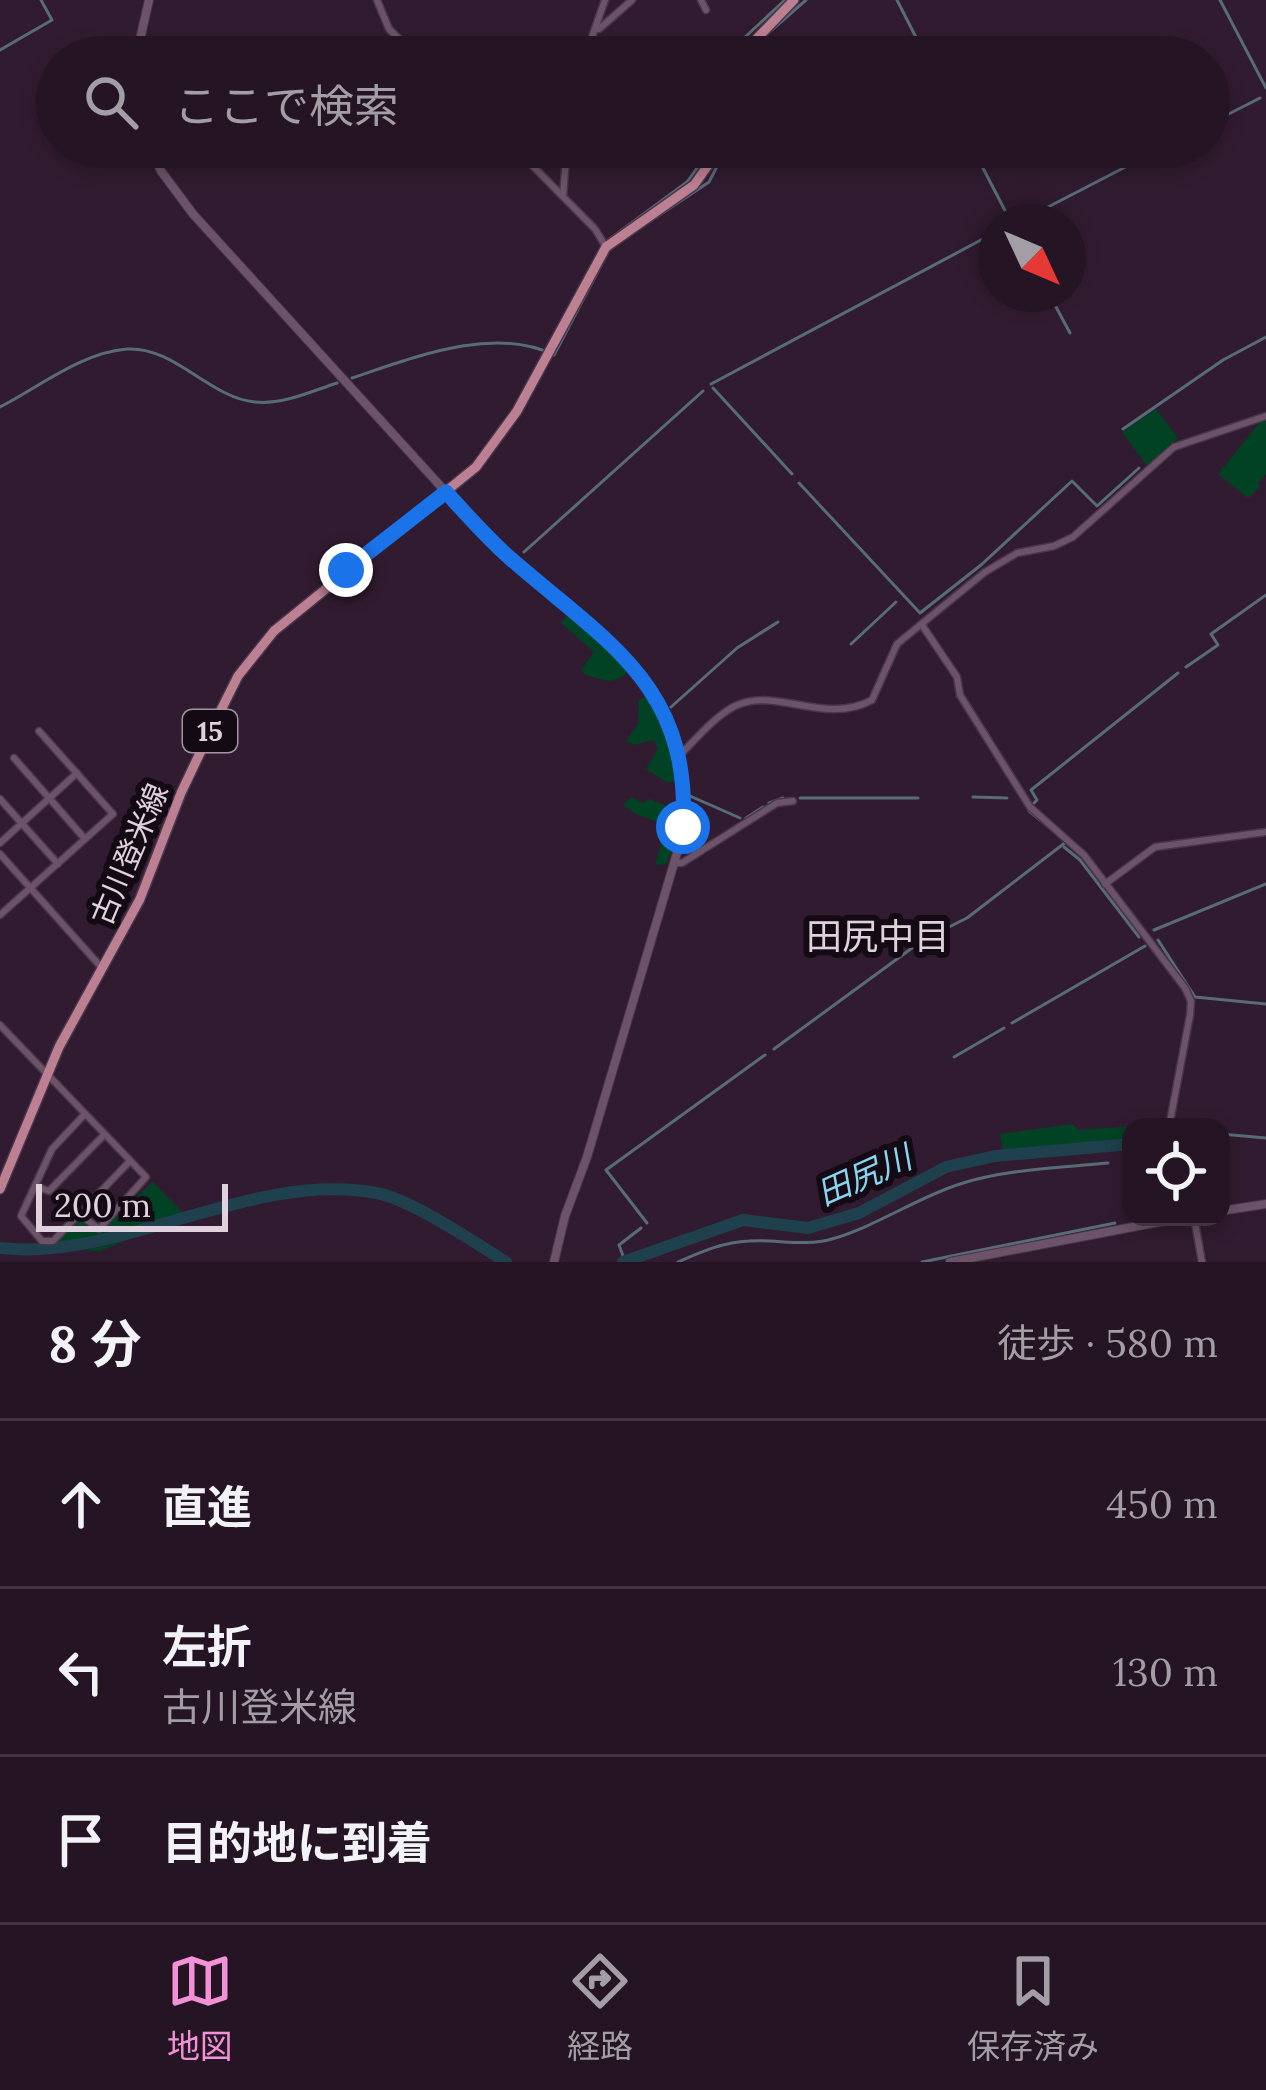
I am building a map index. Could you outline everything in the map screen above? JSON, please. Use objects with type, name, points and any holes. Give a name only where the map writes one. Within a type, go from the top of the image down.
[{"type":"main road","points":[[759,36],[794,0]]},
{"type":"main road","name":"古川登米線","points":[[0,1190],[46,1076],[140,899],[181,793],[250,658],[274,631],[476,467],[502,436],[545,364],[605,247],[694,184],[706,168]]},
{"type":"street","points":[[141,36],[149,0]]},
{"type":"street","points":[[377,0],[396,36]]},
{"type":"street","points":[[594,36],[605,0]]},
{"type":"street","points":[[596,32],[632,0]]},
{"type":"street","points":[[701,0],[706,10]]},
{"type":"street","points":[[162,168],[177,196],[485,536],[633,665],[669,722],[679,756],[684,810],[674,863],[554,1262]]},
{"type":"street","points":[[535,168],[595,229],[605,247]]},
{"type":"street","points":[[563,196],[565,168]]},
{"type":"street","points":[[679,756],[740,704],[759,700],[842,711],[872,700],[893,649],[985,572],[1017,553],[1073,537],[1174,447],[1266,416]]},
{"type":"street","points":[[922,625],[1030,807],[1084,855],[1175,970],[1191,1000],[1171,1118]]},
{"type":"street","points":[[0,915],[113,814],[39,731]]},
{"type":"street","points":[[14,758],[86,839]]},
{"type":"street","points":[[0,843],[77,773]]},
{"type":"street","points":[[0,799],[58,863]]},
{"type":"street","points":[[674,863],[682,863],[777,803],[793,801]]},
{"type":"street","points":[[1106,884],[1164,844],[1266,832]]},
{"type":"street","points":[[0,854],[103,968]]},
{"type":"street","points":[[0,1025],[146,1181],[99,1229],[79,1214]]},
{"type":"street","points":[[0,1044],[8,1035]]},
{"type":"street","points":[[84,1115],[52,1149],[21,1216],[42,1241],[53,1241],[130,1161]]},
{"type":"street","points":[[35,1186],[49,1191],[104,1135]]},
{"type":"street","points":[[1230,1210],[1266,1204]]},
{"type":"street","points":[[950,1262],[1138,1226]]},
{"type":"street","points":[[1196,1226],[1202,1262]]},
{"type":"green space","points":[[1156,409],[1178,438],[1147,466],[1122,432]]},
{"type":"green space","points":[[1266,421],[1266,474],[1248,498],[1218,474],[1260,422]]},
{"type":"green space","points":[[568,615],[631,669],[614,680],[585,675],[582,669],[594,652],[561,623]]},
{"type":"green space","points":[[648,696],[664,722],[680,782],[666,782],[646,769],[658,749],[653,740],[635,745],[626,741],[638,724],[639,700]]},
{"type":"green space","points":[[632,797],[678,811],[677,838],[666,864],[655,865],[662,826],[623,804]]},
{"type":"green space","points":[[1073,1124],[1079,1130],[1122,1127],[1122,1139],[1003,1151],[1000,1134]]},
{"type":"green space","points":[[153,1182],[186,1216],[100,1251],[49,1248],[78,1218],[97,1233]]},
{"type":"waterway","points":[[0,50],[52,20],[41,0]]},
{"type":"waterway","points":[[746,36],[785,0]]},
{"type":"waterway","points":[[767,34],[806,0]]},
{"type":"waterway","points":[[897,0],[915,36]]},
{"type":"waterway","points":[[1220,0],[1266,88]]},
{"type":"waterway","points":[[1230,113],[1260,98]]},
{"type":"waterway","points":[[607,241],[687,182],[697,168]]},
{"type":"waterway","points":[[649,222],[709,182],[716,168]]},
{"type":"waterway","points":[[983,168],[1002,204]]},
{"type":"waterway","points":[[1054,204],[1123,168]]},
{"type":"waterway","points":[[711,384],[978,242]]},
{"type":"waterway","points":[[352,378],[427,354],[479,344],[505,343],[554,355],[606,256]]},
{"type":"waterway","points":[[1059,312],[1070,333]]},
{"type":"waterway","points":[[1123,429],[1223,360],[1266,337]]},
{"type":"waterway","points":[[0,407],[78,363],[127,349],[160,355],[223,392],[255,402],[287,399],[337,383]]},
{"type":"waterway","points":[[713,388],[792,474]]},
{"type":"waterway","points":[[524,552],[703,391]]},
{"type":"waterway","points":[[799,483],[920,613],[981,565],[1072,481],[1097,506],[1139,468]]},
{"type":"waterway","points":[[1186,667],[1218,645],[1211,634],[1266,595]]},
{"type":"waterway","points":[[851,644],[896,602]]},
{"type":"waterway","points":[[671,707],[737,648],[778,622]]},
{"type":"waterway","points":[[1034,803],[1031,790],[1178,673]]},
{"type":"waterway","points":[[690,796],[740,818]]},
{"type":"waterway","points":[[973,797],[1007,798]]},
{"type":"waterway","points":[[769,803],[783,798]]},
{"type":"waterway","points":[[800,798],[918,798]]},
{"type":"waterway","points":[[746,818],[763,807]]},
{"type":"waterway","points":[[1029,811],[1050,828]]},
{"type":"waterway","points":[[774,1049],[923,940],[967,918],[1066,842]]},
{"type":"waterway","points":[[1064,847],[1080,860],[1139,937]]},
{"type":"waterway","points":[[1154,930],[1266,884]]},
{"type":"waterway","points":[[1158,940],[1195,997],[1266,1004]]},
{"type":"waterway","points":[[1012,1023],[1145,946]]},
{"type":"waterway","points":[[954,1057],[1004,1028]]},
{"type":"waterway","points":[[647,1223],[606,1170],[765,1055]]},
{"type":"waterway","points":[[1230,1135],[1266,1138]]},
{"type":"waterway","name":"田尻川","points":[[623,1262],[743,1220],[808,1228],[859,1213],[946,1167],[995,1156],[1122,1145]]},
{"type":"waterway","points":[[678,1262],[739,1242],[832,1239],[978,1179],[1108,1163]]},
{"type":"waterway","points":[[0,1248],[46,1249],[92,1242],[234,1204],[329,1189],[376,1193],[407,1204],[506,1262]]},
{"type":"waterway","points":[[922,1262],[1115,1223]]},
{"type":"waterway","points":[[625,1261],[619,1245],[641,1228]]},
{"type":"district","name":"田尻中目","points":[[878,936]]},
{"type":"route","points":[[346,570],[446,492],[485,536],[611,644],[643,678],[675,739],[685,793],[683,827]]}]
